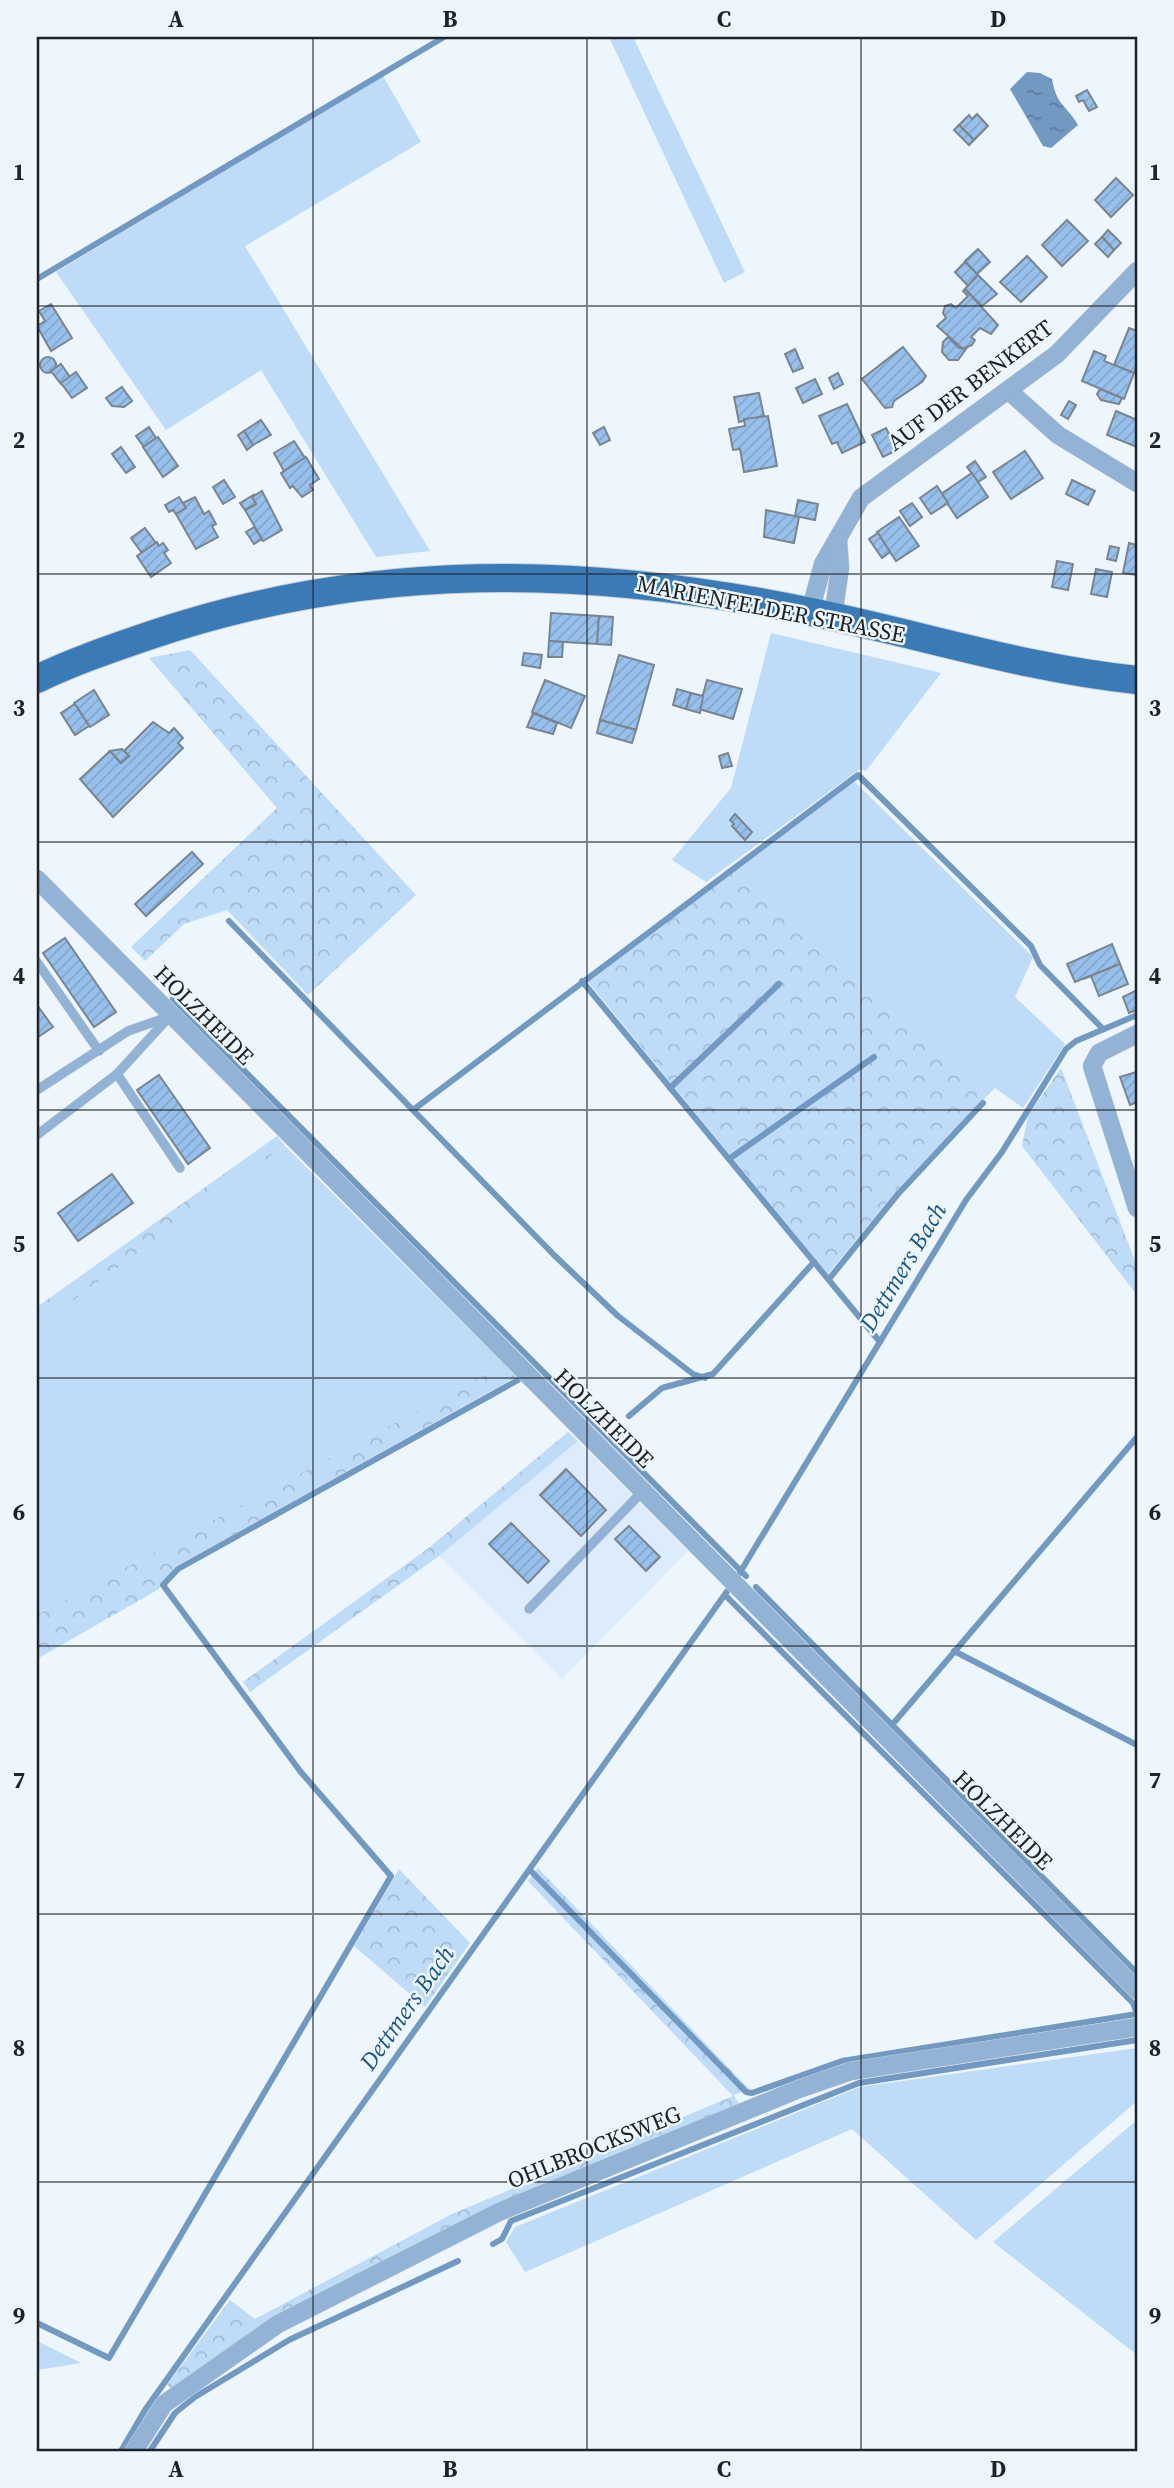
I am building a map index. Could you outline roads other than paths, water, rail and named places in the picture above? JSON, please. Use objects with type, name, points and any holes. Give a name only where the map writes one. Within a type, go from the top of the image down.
[{"type":"main road","name":"MARIENFELDER STRASSE","points":[[37,679],[158,633],[261,603],[344,587],[436,578],[523,575],[615,581],[703,592],[821,614],[1012,658],[1137,680]]},
{"type":"street","name":"AUF DER BENKERT","points":[[821,614],[839,579],[838,539],[851,511],[873,488],[1057,354],[1137,271]]},
{"type":"street","points":[[1009,391],[1058,435],[1137,483]]},
{"type":"street","name":"HOLZHEIDE","points":[[37,879],[1137,1990]]},
{"type":"street","points":[[1137,1034],[1099,1053],[1092,1066],[1137,1208]]},
{"type":"street","name":"OHLBROCKSWEG","points":[[134,2451],[164,2404],[278,2324],[499,2212],[799,2089],[851,2071],[1137,2027]]},
{"type":"lane","points":[[37,962],[99,1051]]},
{"type":"lane","points":[[37,1090],[128,1031],[170,1016]]},
{"type":"lane","points":[[37,1135],[117,1074],[170,1016]]},
{"type":"lane","points":[[117,1074],[180,1168]]},
{"type":"lane","points":[[529,1609],[642,1492]]},
{"type":"water","points":[[1027,72],[1040,73],[1052,79],[1059,100],[1078,125],[1051,148],[1043,146],[1010,89]]},
{"type":"waterway","points":[[37,279],[444,37]]},
{"type":"waterway","points":[[413,1110],[858,775],[1031,946],[1040,965],[1103,1029]]},
{"type":"waterway","points":[[229,921],[554,1255],[618,1316],[693,1374],[705,1378]]},
{"type":"waterway","points":[[582,981],[880,1342]]},
{"type":"waterway","points":[[670,1088],[779,984]]},
{"type":"waterway","points":[[173,999],[746,1576]]},
{"type":"waterway","name":"Dettmers Bach","points":[[739,1574],[966,1200],[1002,1152],[1066,1049],[1076,1041],[1137,1015]]},
{"type":"waterway","points":[[729,1159],[874,1057]]},
{"type":"waterway","points":[[829,1279],[898,1194],[983,1103]]},
{"type":"waterway","points":[[629,1416],[662,1388],[713,1374],[814,1262]]},
{"type":"waterway","points":[[37,2323],[109,2358],[391,1876],[300,1771],[163,1585],[178,1569],[518,1380]]},
{"type":"waterway","points":[[892,1725],[1137,1437]]},
{"type":"waterway","points":[[756,1587],[1137,1973]]},
{"type":"waterway","name":"Dettmers Bach","points":[[121,2451],[145,2410],[728,1590]]},
{"type":"waterway","points":[[530,1870],[746,2092],[752,2093],[842,2061],[1137,2014],[1133,2003],[725,1595]]},
{"type":"waterway","points":[[954,1651],[1137,1745]]},
{"type":"waterway","points":[[493,2244],[502,2239],[511,2221],[859,2083],[1137,2040]]},
{"type":"waterway","points":[[150,2451],[175,2413],[195,2397],[289,2340],[458,2261]]}]
